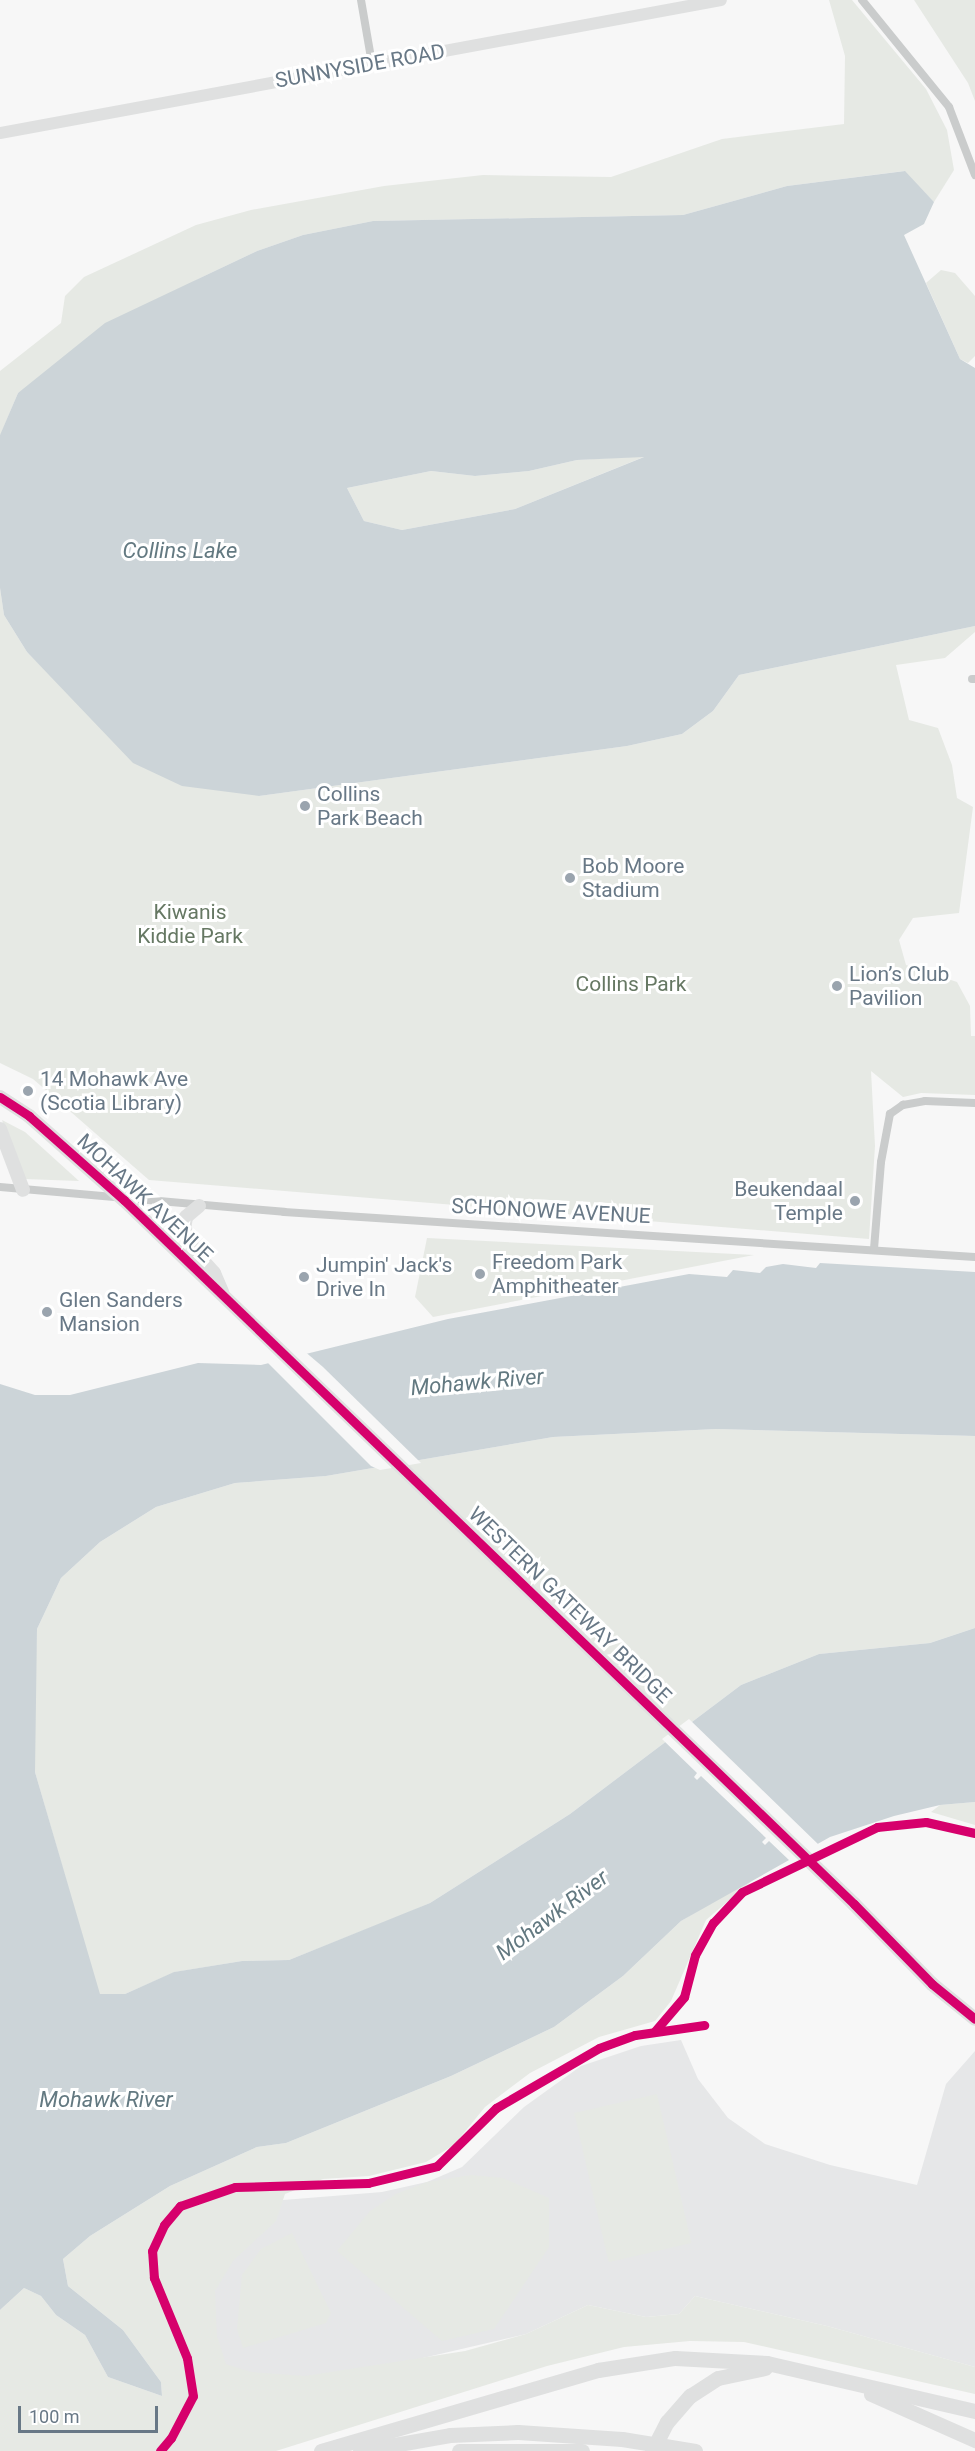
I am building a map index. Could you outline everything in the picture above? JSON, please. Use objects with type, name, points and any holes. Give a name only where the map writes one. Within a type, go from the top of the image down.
[{"type":"highway","points":[[321,2451],[624,2365],[675,2358],[728,2358],[818,2375],[975,2411]]},
{"type":"highway","points":[[652,2451],[677,2408],[718,2378],[768,2368],[818,2375]]},
{"type":"highway","points":[[837,2380],[975,2440]]},
{"type":"highway","points":[[360,2451],[485,2432],[622,2439],[695,2451]]},
{"type":"highway","points":[[459,2451],[582,2451]]},
{"type":"main road","name":"MOHAWK AVENUE","points":[[0,1097],[29,1116],[124,1200],[260,1332]]},
{"type":"main road","points":[[0,1129],[23,1190]]},
{"type":"main road","points":[[199,1206],[186,1217],[184,1229],[195,1252],[214,1273],[225,1300]]},
{"type":"main road","name":"WESTERN GATEWAY BRIDGE","points":[[260,1332],[854,1904],[932,1984],[975,2019]]},
{"type":"street","points":[[361,0],[372,64]]},
{"type":"street","name":"SUNNYSIDE ROAD","points":[[0,133],[721,0]]},
{"type":"street","points":[[862,0],[949,107],[975,175]]},
{"type":"street","points":[[874,1249],[880,1162],[890,1114],[903,1105],[924,1101],[975,1102]]},
{"type":"street","name":"SCHONOWE AVENUE","points":[[0,1187],[199,1206],[975,1257]]},
{"type":"shaded area","points":[[681,2040],[698,2079],[728,2118],[765,2144],[830,2165],[917,2185],[946,2084],[975,2051],[975,2367],[827,2326],[695,2296],[679,2314],[646,2317],[588,2305],[526,2334],[302,2386],[222,2376],[207,2329],[207,2224],[271,2201],[382,2192],[427,2182],[462,2167],[524,2107],[581,2066],[641,2046]]},
{"type":"green space","points":[[829,0],[852,0],[926,89],[947,130],[954,170],[934,202],[904,171],[787,186],[683,215],[373,221],[303,235],[257,251],[198,279],[18,393],[0,436],[0,371],[61,323],[65,296],[84,277],[196,225],[251,210],[384,186],[483,175],[611,177],[722,139],[844,124],[845,56]]},
{"type":"green space","points":[[914,0],[975,0],[975,101],[968,83]]},
{"type":"green space","points":[[941,270],[955,273],[975,296],[975,356],[968,363],[960,359],[926,283]]},
{"type":"green space","points":[[646,456],[515,509],[402,530],[364,521],[347,488],[431,471],[475,476],[529,471],[577,460]]},
{"type":"green space","name":"Collins Park","points":[[0,588],[4,615],[27,652],[83,709],[259,796],[627,746],[682,734],[713,711],[739,675],[975,626],[975,632],[945,658],[896,665],[909,720],[938,728],[952,765],[957,798],[973,807],[959,913],[913,918],[899,940],[906,965],[957,982],[970,1006],[971,1036],[975,1036],[975,1095],[921,1093],[903,1097],[871,1071],[875,1146],[869,1239],[149,1180],[33,1079],[0,1063]]},
{"type":"green space","points":[[2,1120],[25,1132],[79,1181],[24,1179]]},
{"type":"green space","points":[[427,1238],[754,1255],[433,1317],[415,1297]]},
{"type":"green space","points":[[716,1429],[975,1436],[975,1628],[930,1643],[819,1654],[741,1685],[570,1814],[430,1903],[402,1915],[289,1960],[242,1961],[175,1972],[125,1994],[99,1994],[35,1772],[34,1695],[37,1629],[61,1578],[100,1542],[156,1507],[235,1483],[326,1476],[553,1437]]},
{"type":"green space","points":[[975,1802],[975,1825],[931,1812],[940,1805]]},
{"type":"green space","points":[[761,1873],[706,1920],[671,2001],[655,2021],[599,2037],[530,2073],[485,2107],[454,2145],[426,2162],[369,2176],[323,2179],[285,2194],[276,2221],[233,2261],[215,2291],[217,2336],[226,2364],[251,2372],[305,2376],[465,2351],[526,2334],[588,2305],[646,2317],[679,2314],[695,2296],[827,2326],[975,2367],[975,2394],[744,2342],[690,2341],[624,2347],[547,2366],[276,2451],[0,2451],[0,2310],[24,2288],[41,2296],[56,2315],[85,2335],[108,2377],[162,2396],[161,2382],[123,2330],[68,2286],[63,2259],[90,2236],[170,2186],[257,2147],[286,2143],[451,2076],[554,2027],[623,1976],[681,1921]]},
{"type":"green space","points":[[657,2094],[691,2243],[609,2262],[574,2113]]},
{"type":"green space","points":[[471,2175],[503,2178],[549,2198],[549,2247],[494,2329],[442,2341],[337,2251],[370,2211],[396,2194],[427,2182]]},
{"type":"green space","points":[[292,2233],[331,2313],[326,2323],[243,2348],[237,2329],[242,2275],[261,2249]]},
{"type":"water","name":"Collins Lake","points":[[905,171],[934,202],[924,224],[904,235],[960,359],[975,368],[975,626],[739,675],[713,711],[682,734],[627,746],[259,796],[182,786],[133,763],[27,652],[4,615],[0,588],[0,435],[18,393],[105,323],[257,251],[303,235],[373,221],[683,215],[787,186]],"holes":[[[644,457],[515,509],[402,530],[364,521],[347,488],[431,471],[475,476],[529,471],[577,460]]]},
{"type":"water","name":"Mohawk River","points":[[820,1263],[975,1272],[975,1436],[716,1429],[553,1437],[326,1476],[235,1483],[156,1507],[100,1542],[61,1578],[37,1629],[35,1772],[100,1994],[125,1994],[174,1972],[242,1961],[289,1960],[430,1903],[570,1814],[741,1685],[819,1654],[930,1643],[975,1628],[975,1802],[940,1805],[894,1816],[830,1837],[681,1921],[623,1976],[554,2027],[451,2076],[286,2143],[257,2147],[170,2186],[90,2236],[63,2259],[68,2286],[123,2330],[161,2382],[162,2396],[108,2377],[85,2335],[56,2315],[41,2296],[24,2288],[0,2310],[0,1384],[35,1395],[70,1395],[198,1363],[261,1365],[448,1319],[689,1274],[727,1277],[733,1270],[760,1273],[766,1267],[783,1264],[816,1268]]},
{"type":"pier","points":[[303,1350],[421,1463],[380,1470],[371,1466],[266,1361]]},
{"type":"pier","points":[[689,1719],[819,1845],[790,1861],[769,1841],[765,1845],[762,1842],[766,1838],[701,1776],[697,1780],[694,1777],[697,1773],[662,1739]]},
{"type":"cycle path","points":[[0,1097],[29,1116],[124,1200],[854,1904],[932,1984],[975,2019]]},
{"type":"cycle path","points":[[655,2031],[684,1997],[695,1955],[713,1923],[742,1892],[877,1827],[926,1822],[975,1833]]},
{"type":"cycle path","points":[[160,2451],[171,2438],[193,2396],[187,2358],[154,2278],[152,2251],[164,2225],[180,2206],[235,2187],[368,2183],[437,2166],[496,2108],[599,2048],[635,2035],[704,2025]]},
{"type":"place","name":"Collins Park Beach","points":[[305,806]]},
{"type":"place","name":"Bob Moore Stadium","points":[[570,878]]},
{"type":"place","name":"Lion’s Club Pavilion","points":[[837,986]]},
{"type":"place","name":"14 Mohawk Ave (Scotia Library)","points":[[28,1091]]},
{"type":"place","name":"Beukendaal Temple","points":[[855,1201]]},
{"type":"place","name":"Freedom Park Amphitheater","points":[[480,1274]]},
{"type":"place","name":"Jumpin' Jack's Drive In","points":[[304,1277]]},
{"type":"place","name":"Glen Sanders Mansion","points":[[47,1312]]},
{"type":"park label","name":"Kiwanis Kiddie Park","points":[[190,924]]}]
